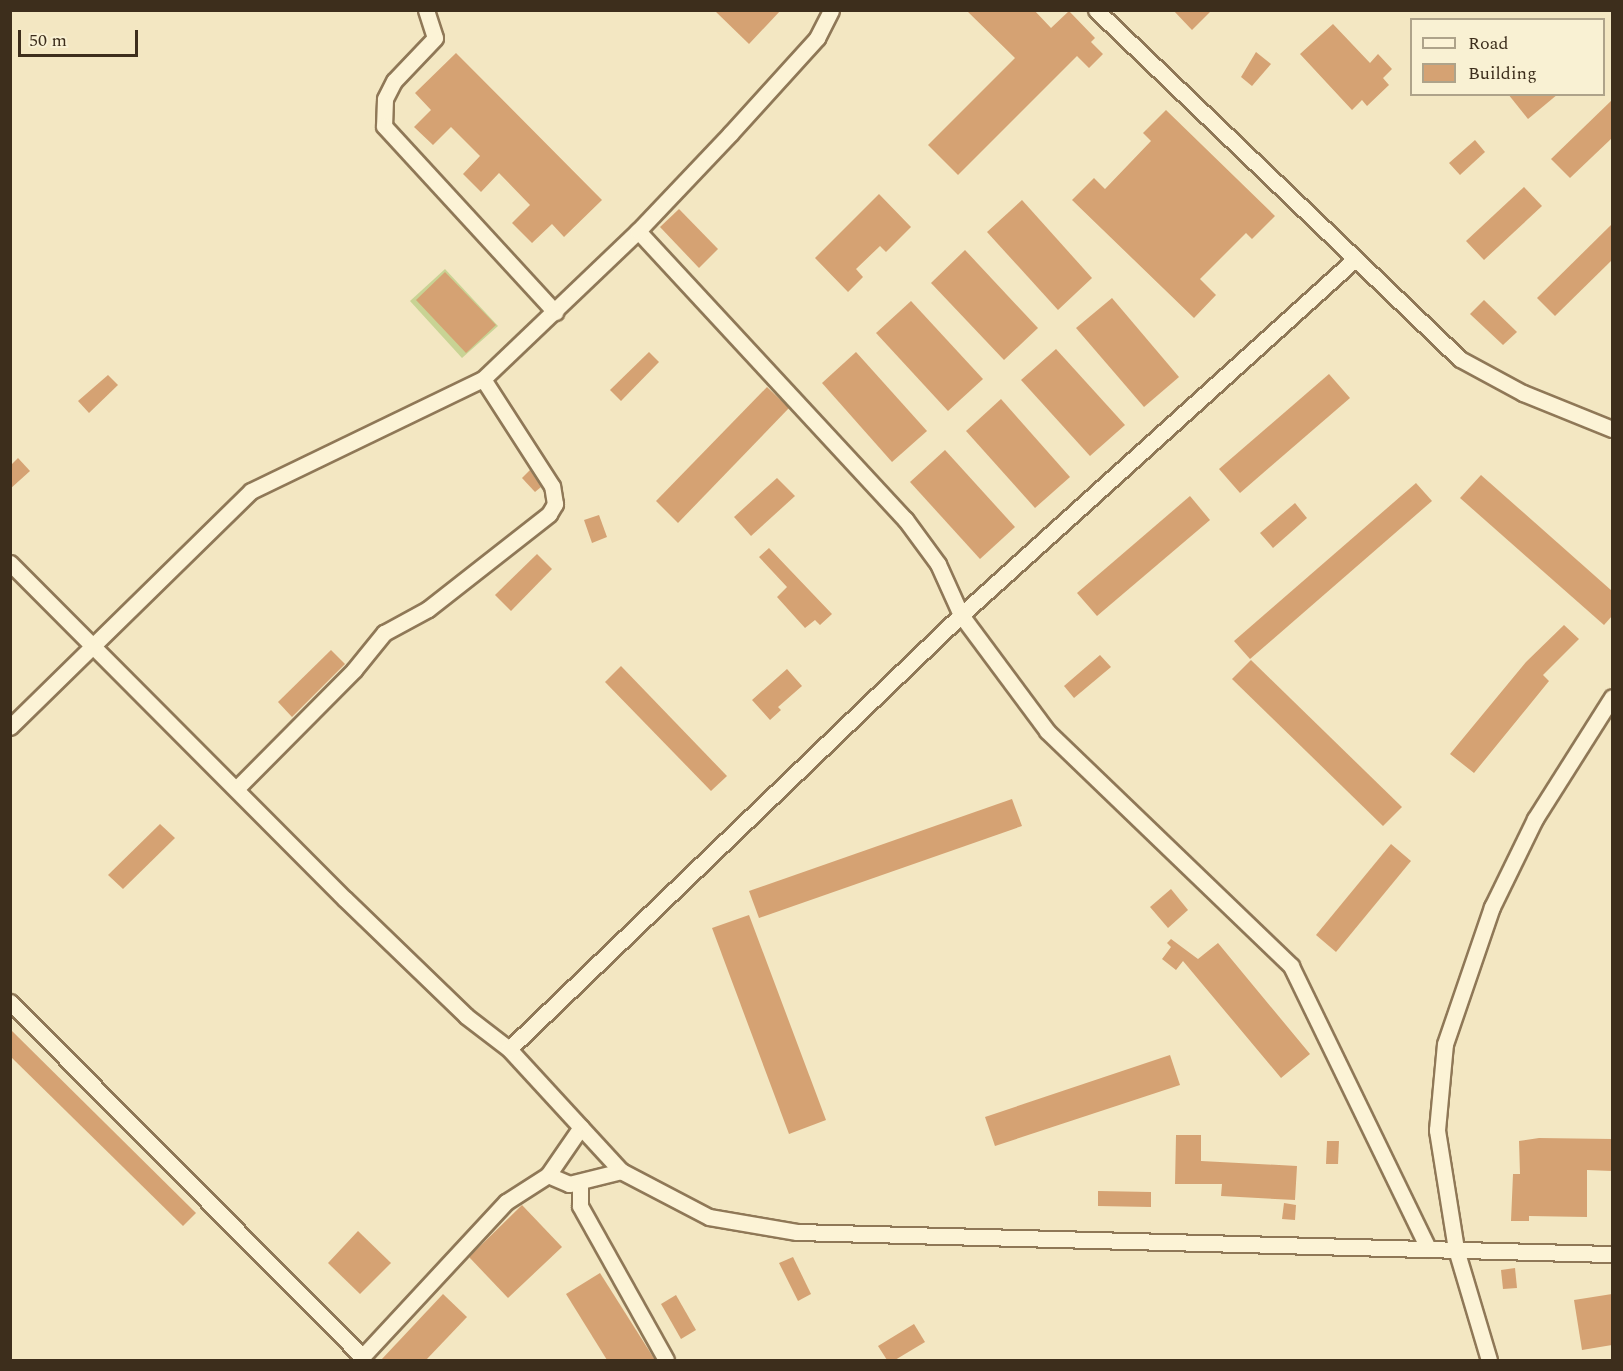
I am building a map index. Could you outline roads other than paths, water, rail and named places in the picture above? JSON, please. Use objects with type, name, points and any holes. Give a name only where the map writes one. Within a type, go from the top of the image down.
[{"type":"street","points":[[426,10],[435,38],[394,81],[385,99],[384,126],[555,312]]},
{"type":"street","points":[[10,727],[91,644],[250,491],[483,379],[638,231],[817,38],[831,10]]},
{"type":"street","points":[[1096,10],[1460,358],[1523,393],[1612,429]]},
{"type":"street","points":[[638,231],[905,519],[938,564],[961,615],[1047,731],[1291,966],[1428,1248]]},
{"type":"street","points":[[509,1049],[961,615],[1355,259]]},
{"type":"street","points":[[236,789],[354,670],[384,633],[428,609],[549,514],[555,504],[552,486],[483,379]]},
{"type":"street","points":[[10,563],[466,1016],[509,1049],[621,1171],[709,1217],[797,1232],[1612,1254]]},
{"type":"street","points":[[1490,1360],[1456,1249],[1437,1130],[1444,1044],[1492,907],[1535,819],[1612,697]]},
{"type":"street","points":[[10,1002],[362,1357],[506,1202],[548,1175],[581,1127]]},
{"type":"street","points":[[548,1175],[569,1184],[621,1171]]},
{"type":"street","points":[[580,1183],[580,1206],[666,1360]]}]
